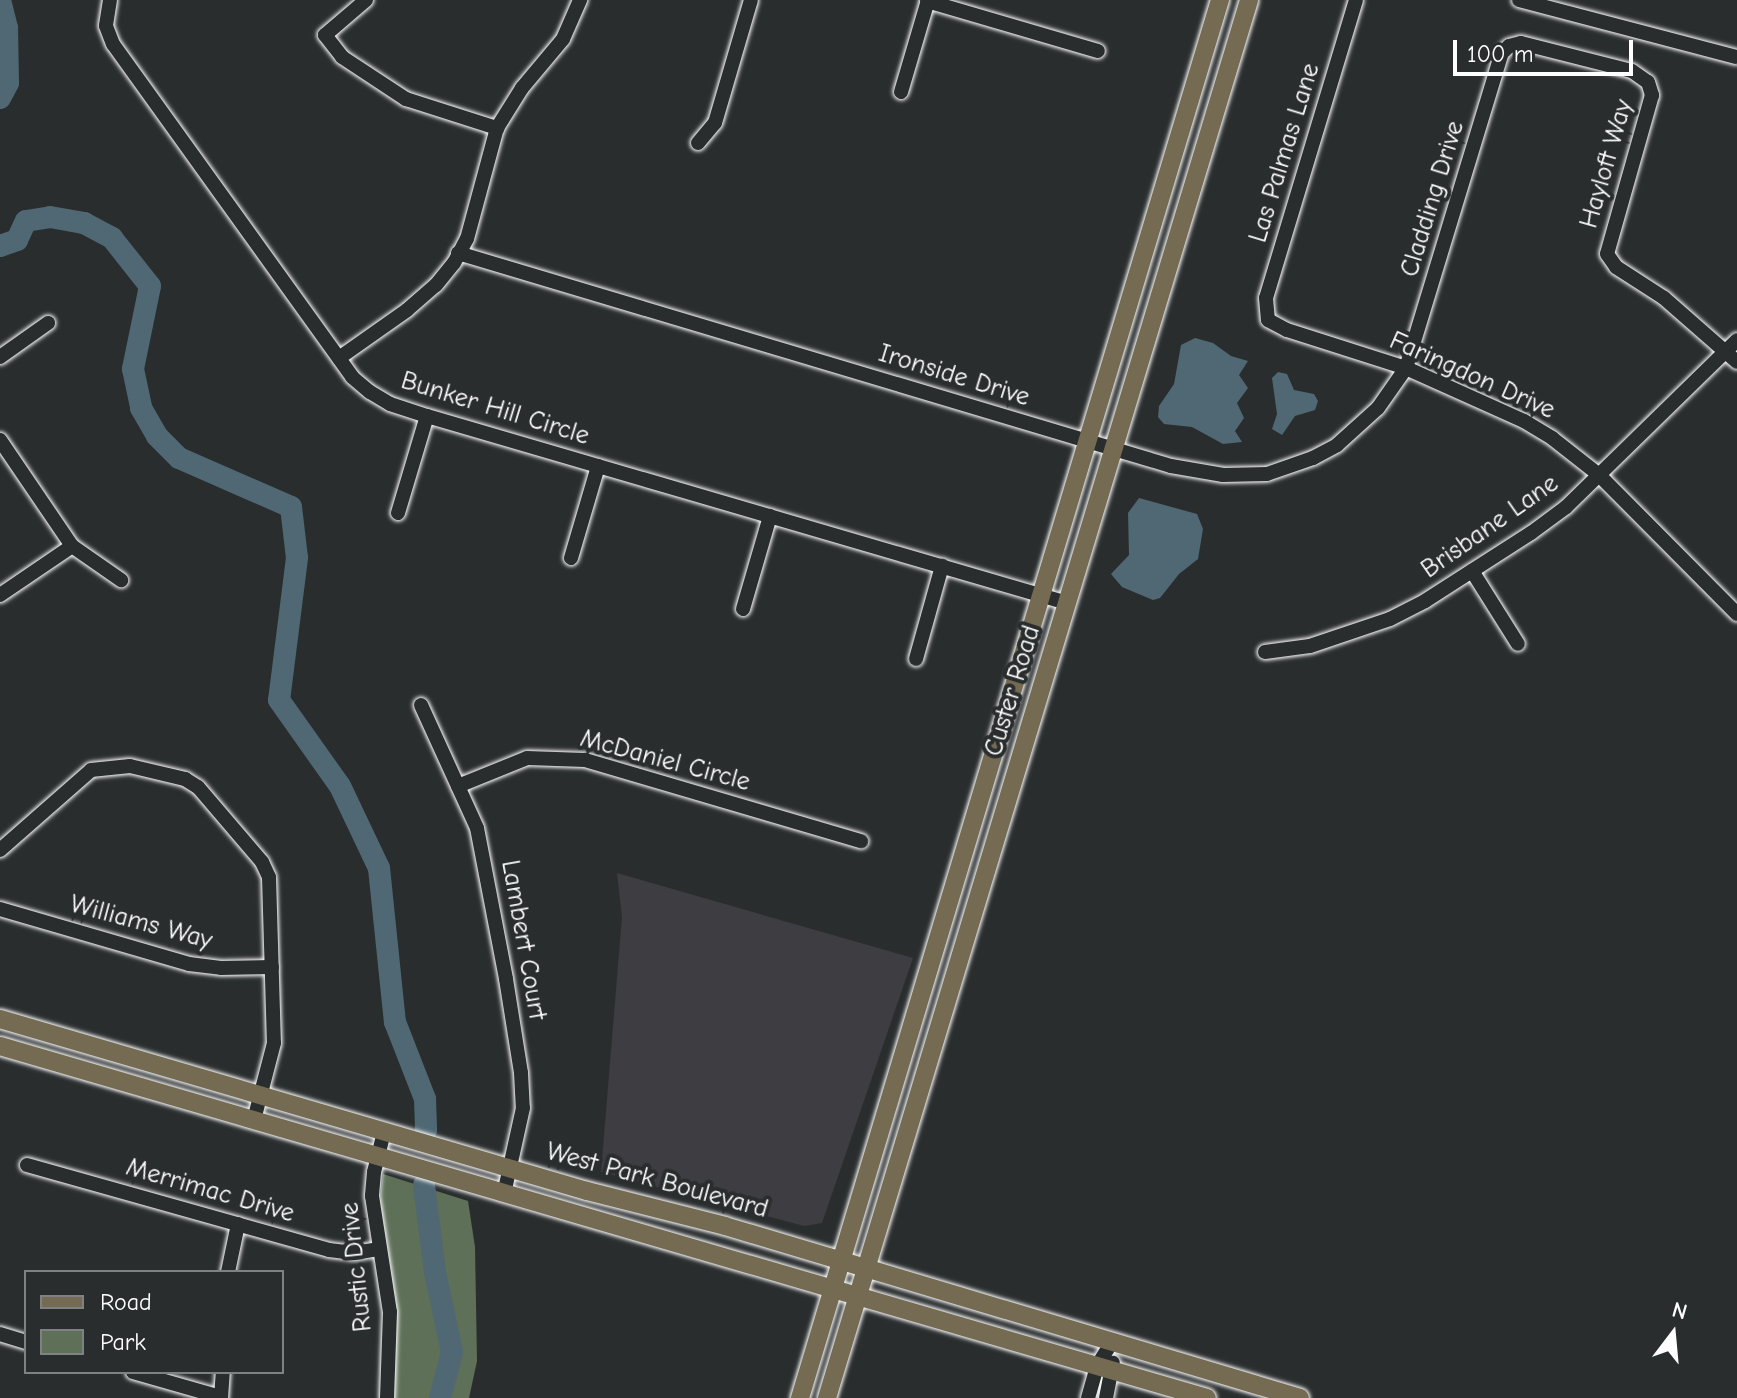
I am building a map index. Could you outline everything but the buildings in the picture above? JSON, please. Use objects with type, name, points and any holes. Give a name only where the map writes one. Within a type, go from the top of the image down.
[{"type":"main road","name":"Custer Road","points":[[800,1398],[1220,0]]},
{"type":"main road","name":"Custer Road","points":[[827,1398],[1249,0]]},
{"type":"main road","name":"West Park Boulevard","points":[[0,1019],[384,1132],[841,1259],[1111,1344],[1300,1398]]},
{"type":"main road","name":"West Park Boulevard","points":[[0,1046],[1207,1398]]},
{"type":"main road","points":[[630,1230],[638,1204]]},
{"type":"street","name":"Bunker Hill Circle","points":[[110,0],[106,26],[113,44],[339,358],[370,392],[390,404],[427,416],[1067,603]]},
{"type":"street","points":[[366,0],[325,35],[342,57],[406,99],[497,128]]},
{"type":"street","points":[[339,358],[436,285],[458,253],[467,239],[497,128],[522,88],[563,39],[580,0]]},
{"type":"street","points":[[698,143],[715,123],[751,0]]},
{"type":"street","points":[[901,92],[928,0],[1098,51]]},
{"type":"street","name":"Las Palmas Lane","points":[[1268,320],[1266,298],[1356,0]]},
{"type":"street","points":[[1519,0],[1737,57]]},
{"type":"street","name":"Cladding Drive","points":[[1406,368],[1502,53],[1509,46],[1528,44],[1632,71],[1648,82]]},
{"type":"street","name":"Hayloft Way","points":[[1648,82],[1652,95],[1608,242],[1609,259],[1622,272],[1664,298],[1726,351]]},
{"type":"street","name":"Ironside Drive","points":[[458,253],[1199,473],[1246,475],[1288,468],[1337,445],[1359,427],[1406,368]]},
{"type":"street","name":"Faringdon Drive","points":[[1268,320],[1287,330],[1406,368],[1524,421],[1573,452],[1599,475],[1737,614]]},
{"type":"street","points":[[0,357],[48,323]]},
{"type":"street","name":"Brisbane Lane","points":[[1265,652],[1310,646],[1390,619],[1472,571],[1555,516],[1737,340]]},
{"type":"street","points":[[1726,351],[1737,362]]},
{"type":"street","points":[[398,513],[427,416]]},
{"type":"street","points":[[0,440],[72,546],[121,580]]},
{"type":"street","points":[[571,558],[598,466]]},
{"type":"street","points":[[743,609],[770,516]]},
{"type":"street","points":[[0,595],[72,546]]},
{"type":"street","points":[[916,659],[942,566]]},
{"type":"street","points":[[1472,571],[1518,644]]},
{"type":"street","name":"Lambert Court","points":[[421,705],[477,828],[521,1073],[523,1108],[504,1194]]},
{"type":"street","name":"McDaniel Circle","points":[[458,786],[527,758],[585,760],[861,841]]},
{"type":"street","points":[[0,850],[91,770],[130,766],[185,779],[198,787],[262,862],[269,877],[274,1043],[254,1120]]},
{"type":"street","name":"Williams Way","points":[[0,909],[189,964],[221,968],[272,967]]},
{"type":"street","name":"Rustic Drive","points":[[384,1132],[372,1196],[390,1312],[387,1398]]},
{"type":"street","name":"Merrimac Drive","points":[[27,1165],[342,1253],[380,1249]]},
{"type":"street","points":[[228,1270],[238,1224]]},
{"type":"street","points":[[0,1334],[24,1341]]},
{"type":"street","points":[[1106,1398],[1105,1369],[1111,1344]]},
{"type":"street","points":[[1088,1398],[1105,1369]]},
{"type":"street","points":[[140,1374],[221,1398],[223,1374]]},
{"type":"shaded area","points":[[617,873],[913,958],[822,1223],[804,1226],[601,1172],[622,917]]},
{"type":"green space","points":[[383,1174],[468,1201],[475,1247],[477,1361],[469,1398],[393,1398],[380,1200]]},
{"type":"water","points":[[1195,338],[1213,343],[1231,356],[1248,361],[1239,375],[1248,388],[1237,403],[1244,418],[1235,431],[1242,442],[1223,444],[1192,427],[1164,424],[1158,417],[1159,406],[1174,384],[1181,345]]},
{"type":"water","points":[[1278,372],[1287,374],[1294,390],[1314,394],[1318,401],[1315,410],[1295,416],[1282,435],[1272,429],[1277,414],[1272,378]]},
{"type":"water","points":[[1139,498],[1197,514],[1203,529],[1198,559],[1179,574],[1160,598],[1153,600],[1122,587],[1111,574],[1129,555],[1128,513]]},
{"type":"waterway","points":[[0,0],[7,28],[8,83],[0,98]]},
{"type":"waterway","points":[[0,246],[17,240],[26,221],[50,217],[84,223],[112,238],[150,286],[133,369],[141,408],[157,436],[179,458],[291,507],[297,558],[279,700],[340,786],[379,868],[395,1022],[425,1099],[426,1130]]},
{"type":"waterway","points":[[424,1185],[435,1272],[452,1352],[440,1398]]}]
